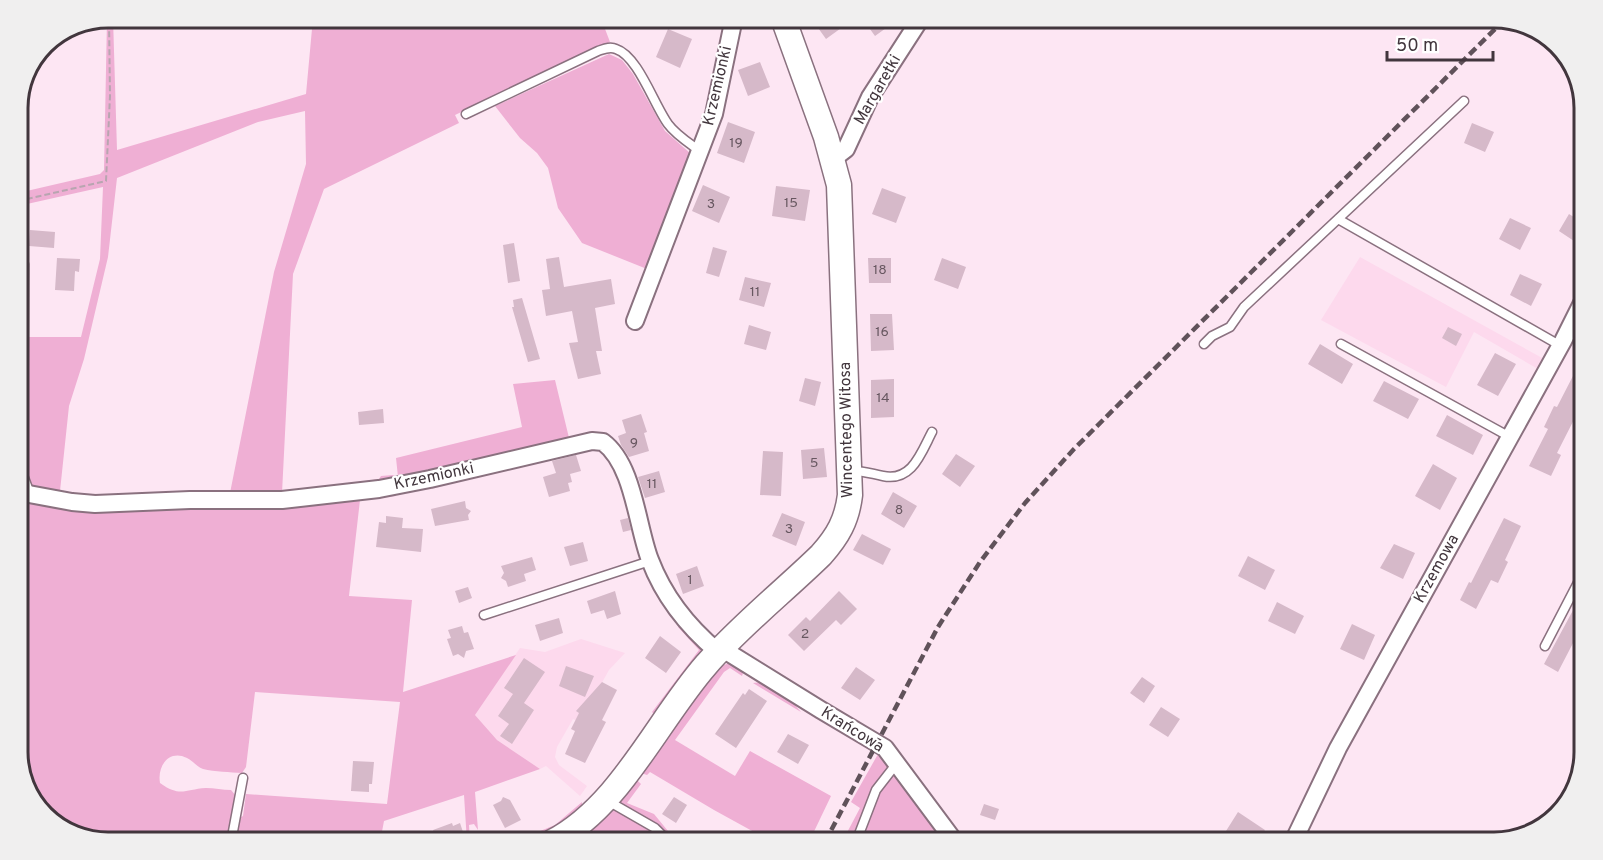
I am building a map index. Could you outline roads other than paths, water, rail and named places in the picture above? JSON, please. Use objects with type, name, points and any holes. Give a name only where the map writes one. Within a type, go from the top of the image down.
[{"type":"street","name":"Krzemionki","points":[[635,321],[714,114],[732,28]]},
{"type":"street","name":"Wincentego Witosa","points":[[571,832],[605,799],[692,682],[719,650],[782,593],[834,541],[843,527],[848,512],[850,471],[839,185],[833,159],[787,28]]},
{"type":"street","name":"Margaretki","points":[[833,159],[846,149],[870,97],[915,28]]},
{"type":"street","name":"Krzemowa","points":[[1298,832],[1338,748],[1574,319]]},
{"type":"street","name":"Krzemionki","points":[[29,495],[95,504],[190,500],[282,500],[399,485],[598,441],[607,444],[625,475],[635,501],[650,561],[678,613],[719,650]]},
{"type":"street","name":"Krańcowa","points":[[719,650],[885,748],[898,762],[948,832]]},
{"type":"lane","points":[[466,114],[598,51],[615,48],[633,63],[669,126],[700,151]]},
{"type":"lane","points":[[1204,344],[1212,336],[1230,327],[1244,307],[1464,101]]},
{"type":"lane","points":[[1338,219],[1561,346]]},
{"type":"lane","points":[[1341,344],[1510,437]]},
{"type":"lane","points":[[850,471],[859,470],[885,477],[899,476],[914,466],[932,432]]},
{"type":"lane","points":[[484,615],[650,561]]},
{"type":"lane","points":[[1545,646],[1574,590]]},
{"type":"lane","points":[[860,832],[876,790],[898,762]]},
{"type":"lane","points":[[233,832],[243,778]]},
{"type":"lane","points":[[605,799],[659,832]]},
{"type":"railway","points":[[830,832],[938,627],[980,562],[1025,503],[1074,449],[1496,28]]}]
